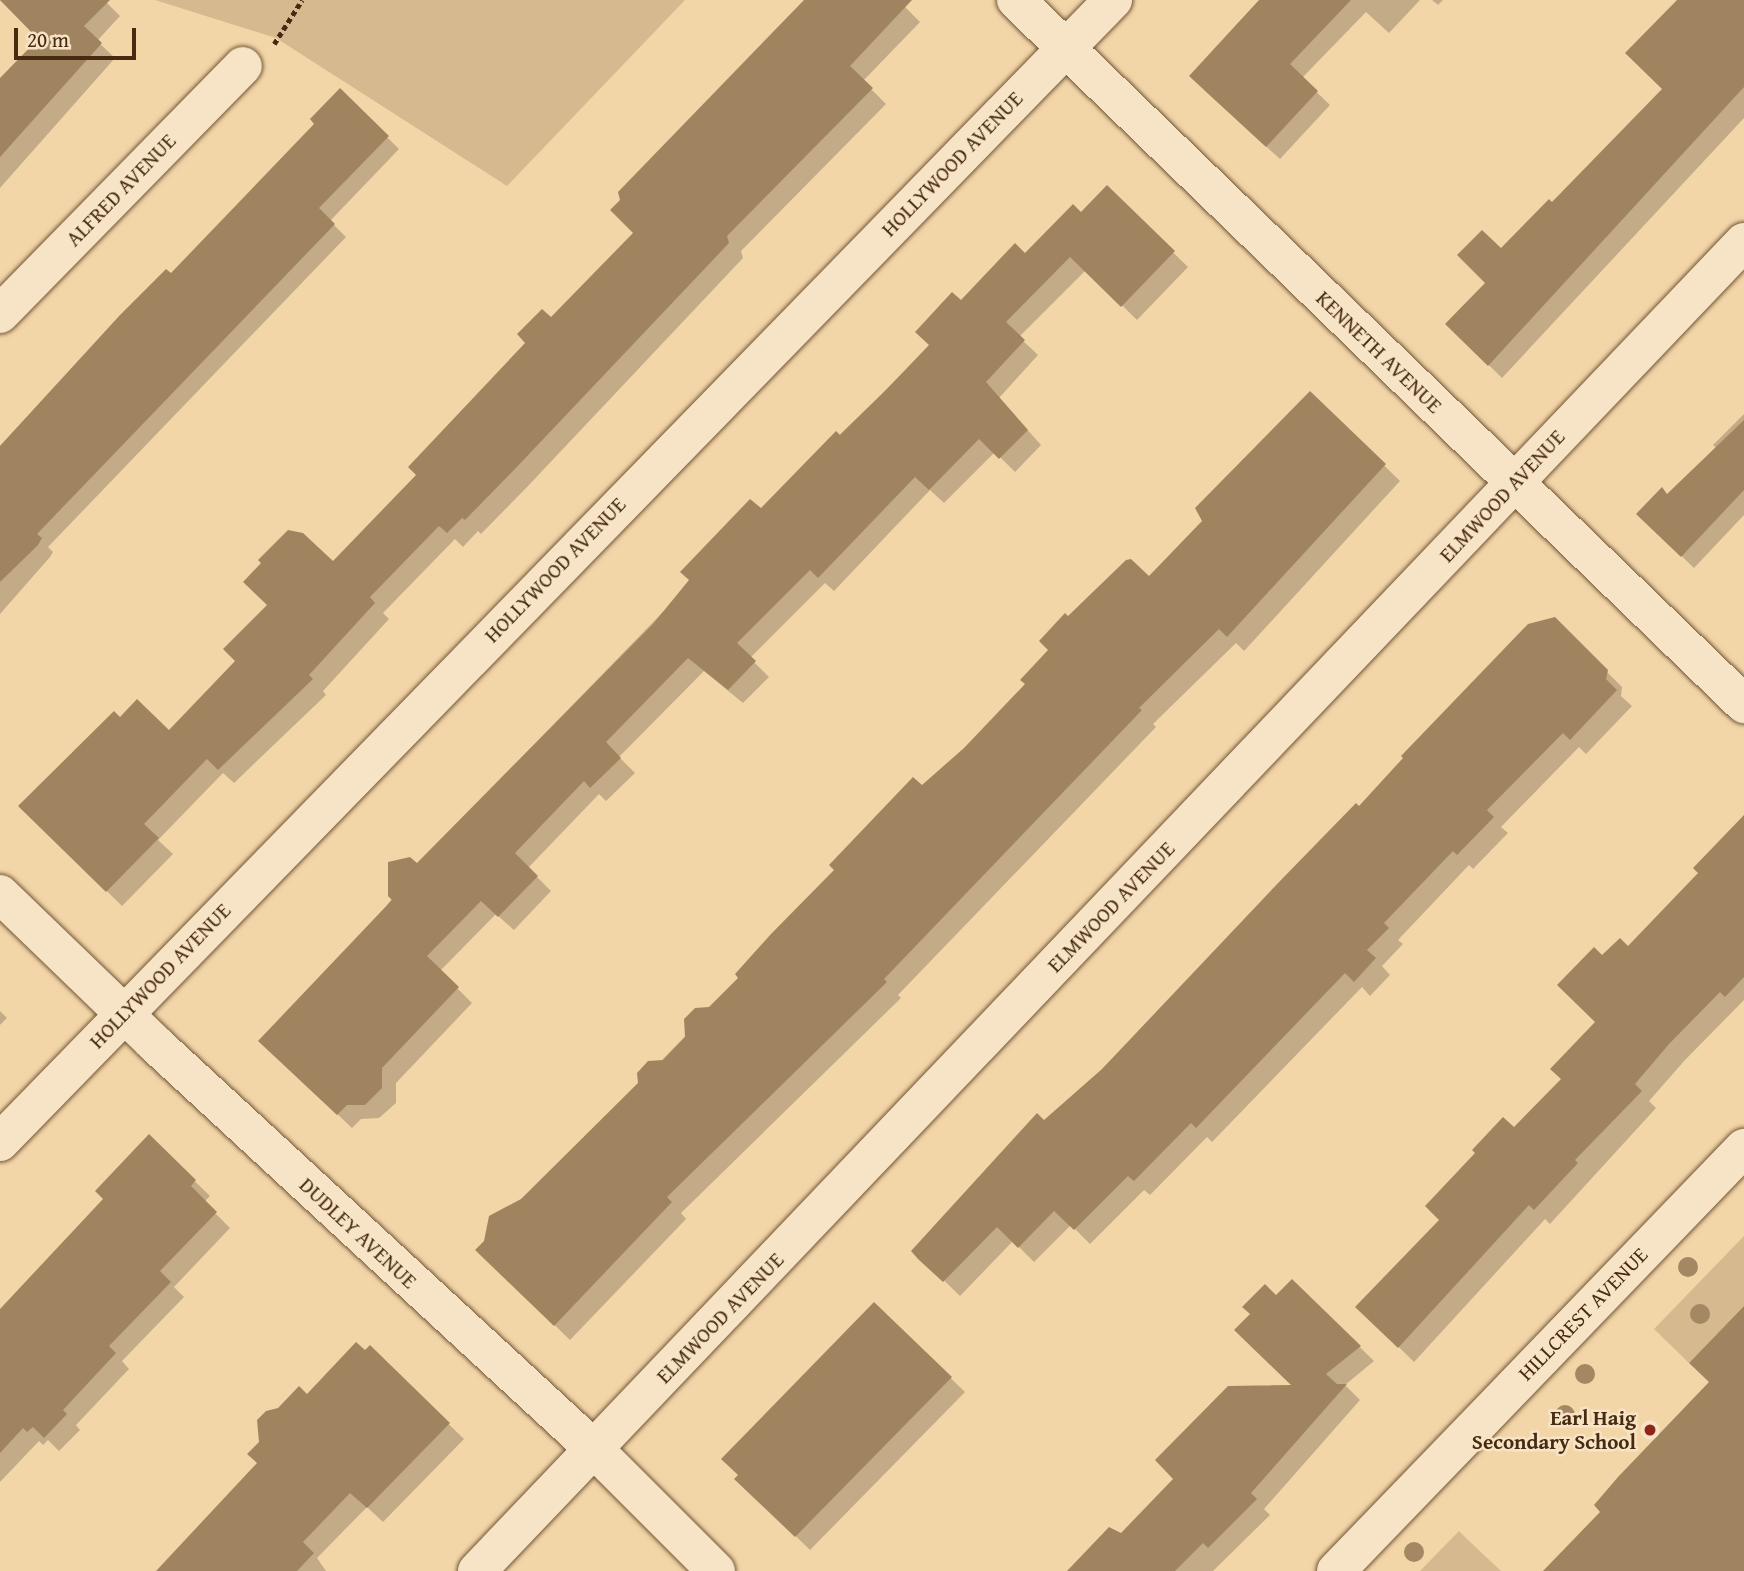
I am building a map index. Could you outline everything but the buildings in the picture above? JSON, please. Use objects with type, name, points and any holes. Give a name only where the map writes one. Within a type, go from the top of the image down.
[{"type":"street","name":"KENNETH AVENUE","points":[[1016,0],[1744,704]]},
{"type":"street","name":"HOLLYWOOD AVENUE","points":[[0,1142],[1113,0]]},
{"type":"street","name":"ALFRED AVENUE","points":[[0,314],[243,66]]},
{"type":"street","name":"ELMWOOD AVENUE","points":[[477,1571],[1744,242]]},
{"type":"street","name":"DUDLEY AVENUE","points":[[0,894],[123,1013],[594,1450],[716,1571]]},
{"type":"street","name":"HILLCREST AVENUE","points":[[1336,1571],[1744,1148]]},
{"type":"path","points":[[243,66],[270,51],[302,0]]},
{"type":"shaded area","points":[[155,0],[685,0],[507,186],[276,38]]},
{"type":"shaded area","points":[[1744,1236],[1744,1306],[1689,1363],[1654,1329]]},
{"type":"shaded area","points":[[1459,1531],[1467,1539],[1501,1571],[1420,1571]]},
{"type":"place","name":"Earl Haig Secondary School","points":[[1650,1430]]}]
